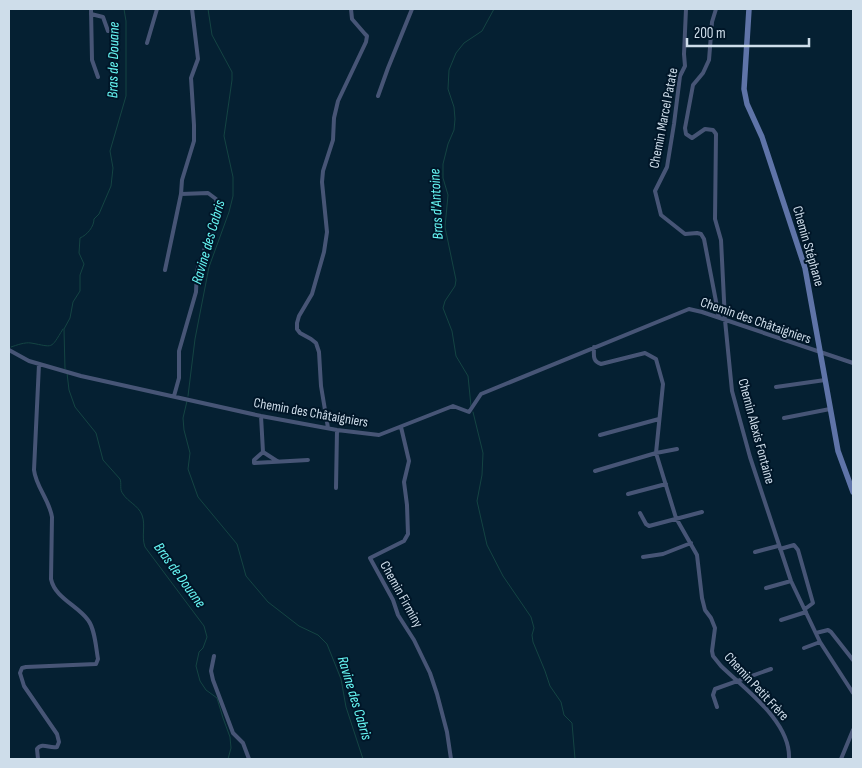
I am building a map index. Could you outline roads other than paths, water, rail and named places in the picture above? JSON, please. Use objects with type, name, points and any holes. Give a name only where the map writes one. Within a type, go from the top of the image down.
[{"type":"main road","name":"Chemin Stéphane","points":[[749,9],[745,97],[762,137],[797,242],[804,268],[838,451],[853,492]]},
{"type":"street","points":[[147,44],[158,9]]},
{"type":"street","points":[[165,270],[181,194],[182,180],[194,141],[191,78],[198,60],[192,9]]},
{"type":"street","points":[[328,428],[319,352],[316,343],[300,333],[297,329],[297,323],[312,294],[324,252],[327,232],[322,182],[323,171],[333,140],[334,118],[338,101],[366,42],[367,36],[352,19],[351,9]]},
{"type":"street","points":[[378,96],[412,9]]},
{"type":"street","name":"Chemin Marcel Patate","points":[[686,9],[685,66],[680,76],[666,167],[655,191],[660,215],[666,221],[685,234],[702,234],[719,318]]},
{"type":"street","points":[[674,124],[685,125],[693,85],[707,66],[712,22],[716,9]]},
{"type":"street","points":[[98,77],[92,60],[91,11],[103,17],[108,31]]},
{"type":"street","name":"Chemin Alexis Fontaine","points":[[685,125],[686,134],[692,138],[706,129],[713,130],[716,134],[715,219],[721,240],[725,320],[732,391],[750,458],[791,581],[820,642],[853,692]]},
{"type":"street","points":[[174,396],[179,378],[180,351],[196,292],[197,271],[219,216],[216,199],[208,193],[181,194]]},
{"type":"street","name":"Chemin des Châtaigniers","points":[[9,350],[39,364],[98,380],[261,416],[379,436],[453,406],[469,412],[481,394],[688,309],[696,310],[853,363]]},
{"type":"street","name":"Chemin Petit Frère","points":[[594,347],[594,358],[596,362],[601,364],[645,353],[656,359],[663,384],[656,453],[676,518],[697,555],[703,604],[715,628],[712,646],[713,656],[780,726],[788,742],[789,759]]},
{"type":"street","points":[[38,759],[37,749],[39,746],[53,748],[57,747],[59,742],[57,734],[24,686],[20,673],[22,668],[96,664],[98,659],[88,620],[52,586],[51,512],[35,478],[34,470],[39,364]]},
{"type":"street","points":[[776,387],[825,380]]},
{"type":"street","points":[[784,418],[830,409]]},
{"type":"street","points":[[261,416],[263,452]]},
{"type":"street","points":[[600,436],[660,419]]},
{"type":"street","name":"Chemin Firminy","points":[[401,427],[409,461],[404,482],[408,505],[408,534],[404,541],[370,558],[393,600],[398,615],[414,640],[430,673],[447,732],[451,759]]},
{"type":"street","points":[[336,488],[337,430]]},
{"type":"street","points":[[595,471],[676,449]]},
{"type":"street","points":[[263,452],[254,460],[254,463],[308,460]]},
{"type":"street","points":[[263,452],[278,462]]},
{"type":"street","points":[[628,494],[666,484]]},
{"type":"street","points":[[640,513],[649,526],[702,512]]},
{"type":"street","points":[[643,557],[663,554],[691,543]]},
{"type":"street","points":[[755,552],[794,545],[798,550],[813,603],[805,610],[781,620]]},
{"type":"street","points":[[766,588],[791,581]]},
{"type":"street","points":[[816,633],[828,630],[831,632],[853,660]]},
{"type":"street","points":[[804,648],[820,642]]},
{"type":"street","points":[[214,656],[211,671],[213,680],[233,733],[243,743],[248,759]]},
{"type":"street","points":[[717,707],[713,695],[718,687],[771,669]]},
{"type":"street","points":[[841,759],[853,730]]},
{"type":"waterway","name":"Bras de Douane","points":[[65,369],[64,329],[70,318],[73,302],[80,291],[80,275],[84,264],[79,253],[80,238],[88,233],[91,228],[111,186],[113,168],[110,151],[126,96],[126,21],[124,9]]},
{"type":"waterway","name":"Ravine des Cabris","points":[[188,396],[195,339],[209,267],[233,196],[233,177],[224,136],[232,72],[212,35],[208,9]]},
{"type":"waterway","name":"Bras d'Antoine","points":[[471,406],[468,376],[456,356],[452,331],[443,308],[445,301],[455,286],[456,280],[445,227],[448,195],[443,178],[443,164],[454,130],[455,119],[454,107],[448,89],[449,70],[456,53],[464,43],[482,31],[494,9]]},
{"type":"waterway","points":[[11,347],[29,343],[51,345],[56,341],[63,329]]},
{"type":"waterway","name":"Bras de Douane","points":[[67,373],[69,390],[75,407],[96,433],[103,460],[120,479],[122,492],[125,497],[142,515],[145,547],[204,626],[207,637],[203,648],[199,652],[196,666],[200,681],[206,690],[217,698],[230,737],[231,748],[228,759]]},
{"type":"waterway","name":"Ravine des Cabris","points":[[187,401],[183,418],[190,453],[188,469],[198,497],[237,544],[246,576],[268,602],[299,626],[318,635],[327,644],[341,679],[346,707],[363,759]]},
{"type":"waterway","name":"Bras d'Antoine","points":[[473,412],[483,453],[482,475],[477,501],[487,545],[503,576],[531,617],[534,628],[533,642],[550,686],[561,702],[564,715],[572,723],[575,759]]}]
